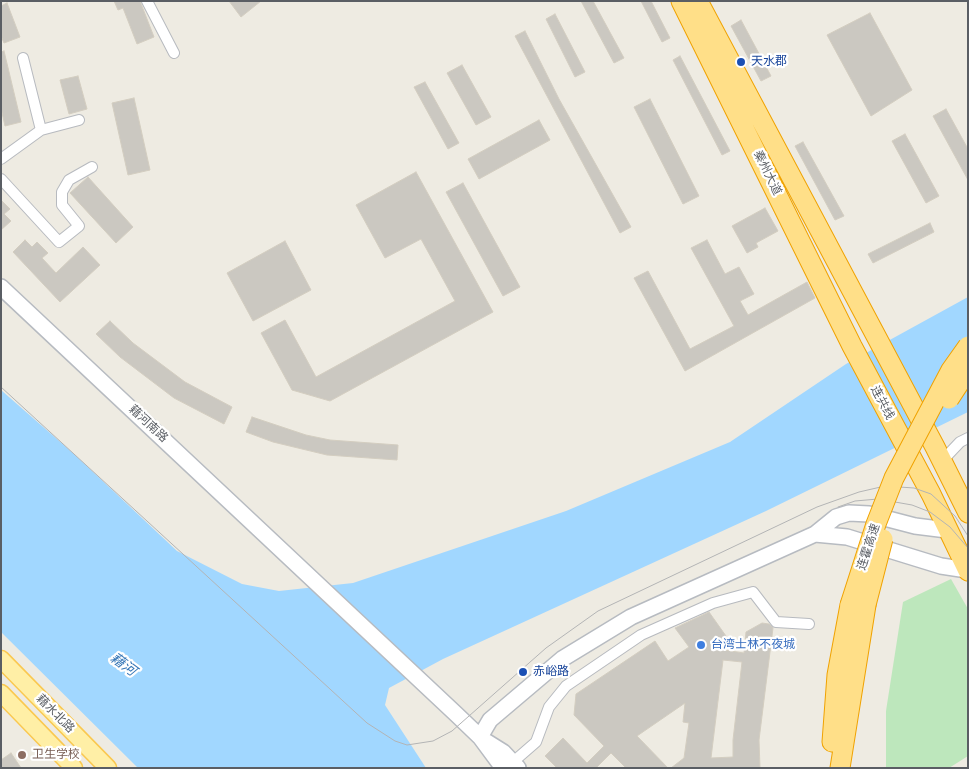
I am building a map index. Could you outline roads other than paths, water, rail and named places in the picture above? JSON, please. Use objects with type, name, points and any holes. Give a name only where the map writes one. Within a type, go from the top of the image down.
[{"type":"highway","name":"秦州大道","points":[[681,1],[852,346]]},
{"type":"highway","name":"秦州大道","points":[[698,1],[876,339]]},
{"type":"highway","name":"连共线","points":[[876,339],[938,455]]},
{"type":"highway","name":"连共线","points":[[852,346],[947,530]]},
{"type":"highway","name":"连霍高速","points":[[840,768],[858,605],[876,524],[894,478],[951,370],[968,346]]},
{"type":"highway","name":"连霍高速","points":[[830,768],[837,675],[858,605],[897,503],[928,434],[968,370]]},
{"type":"highway","points":[[938,455],[968,513]]},
{"type":"highway","points":[[947,530],[968,571]]},
{"type":"main road","name":"藉河南路","points":[[1,287],[295,561],[480,737],[503,752],[511,766]]},
{"type":"main road","points":[[480,737],[490,720],[562,659],[631,617],[815,534],[836,517],[849,513],[869,514],[915,526],[947,530]]},
{"type":"main road","points":[[815,534],[847,537],[942,566],[968,571]]},
{"type":"main road","name":"藉水北路","points":[[1,659],[108,768]]},
{"type":"main road","name":"藉水北路","points":[[1,693],[74,768]]},
{"type":"street","points":[[147,1],[174,53]]},
{"type":"street","points":[[23,58],[41,130]]},
{"type":"street","points":[[1,159],[41,130],[79,120]]},
{"type":"street","points":[[1,179],[60,242],[79,226],[62,205],[62,192],[69,180],[92,167]]},
{"type":"street","points":[[938,455],[968,438]]},
{"type":"street","points":[[511,766],[536,742],[549,707],[566,686],[641,635],[713,602],[753,592],[776,622],[809,624]]},
{"type":"water","name":"藉河","points":[[968,297],[968,412],[766,511],[443,659],[389,688],[385,705],[426,768],[138,768],[1,632],[1,390],[74,454],[177,551],[242,584],[279,591],[353,583],[566,511],[730,442],[846,364]]},
{"type":"tram line","points":[[1,387],[367,723],[395,741],[407,745],[433,741],[452,731],[546,648],[598,611],[817,507],[859,492],[885,486],[914,488],[931,494],[955,516],[968,536]]},
{"type":"tram line","points":[[838,507],[855,501],[878,499],[912,505],[930,512],[950,527],[968,548]]},
{"type":"place","name":"天水郡","points":[[741,62]]},
{"type":"place","name":"台湾士林不夜城","points":[[701,645]]},
{"type":"place","name":"赤峪路","points":[[523,672]]},
{"type":"place","name":"卫生学校","points":[[22,755]]}]
